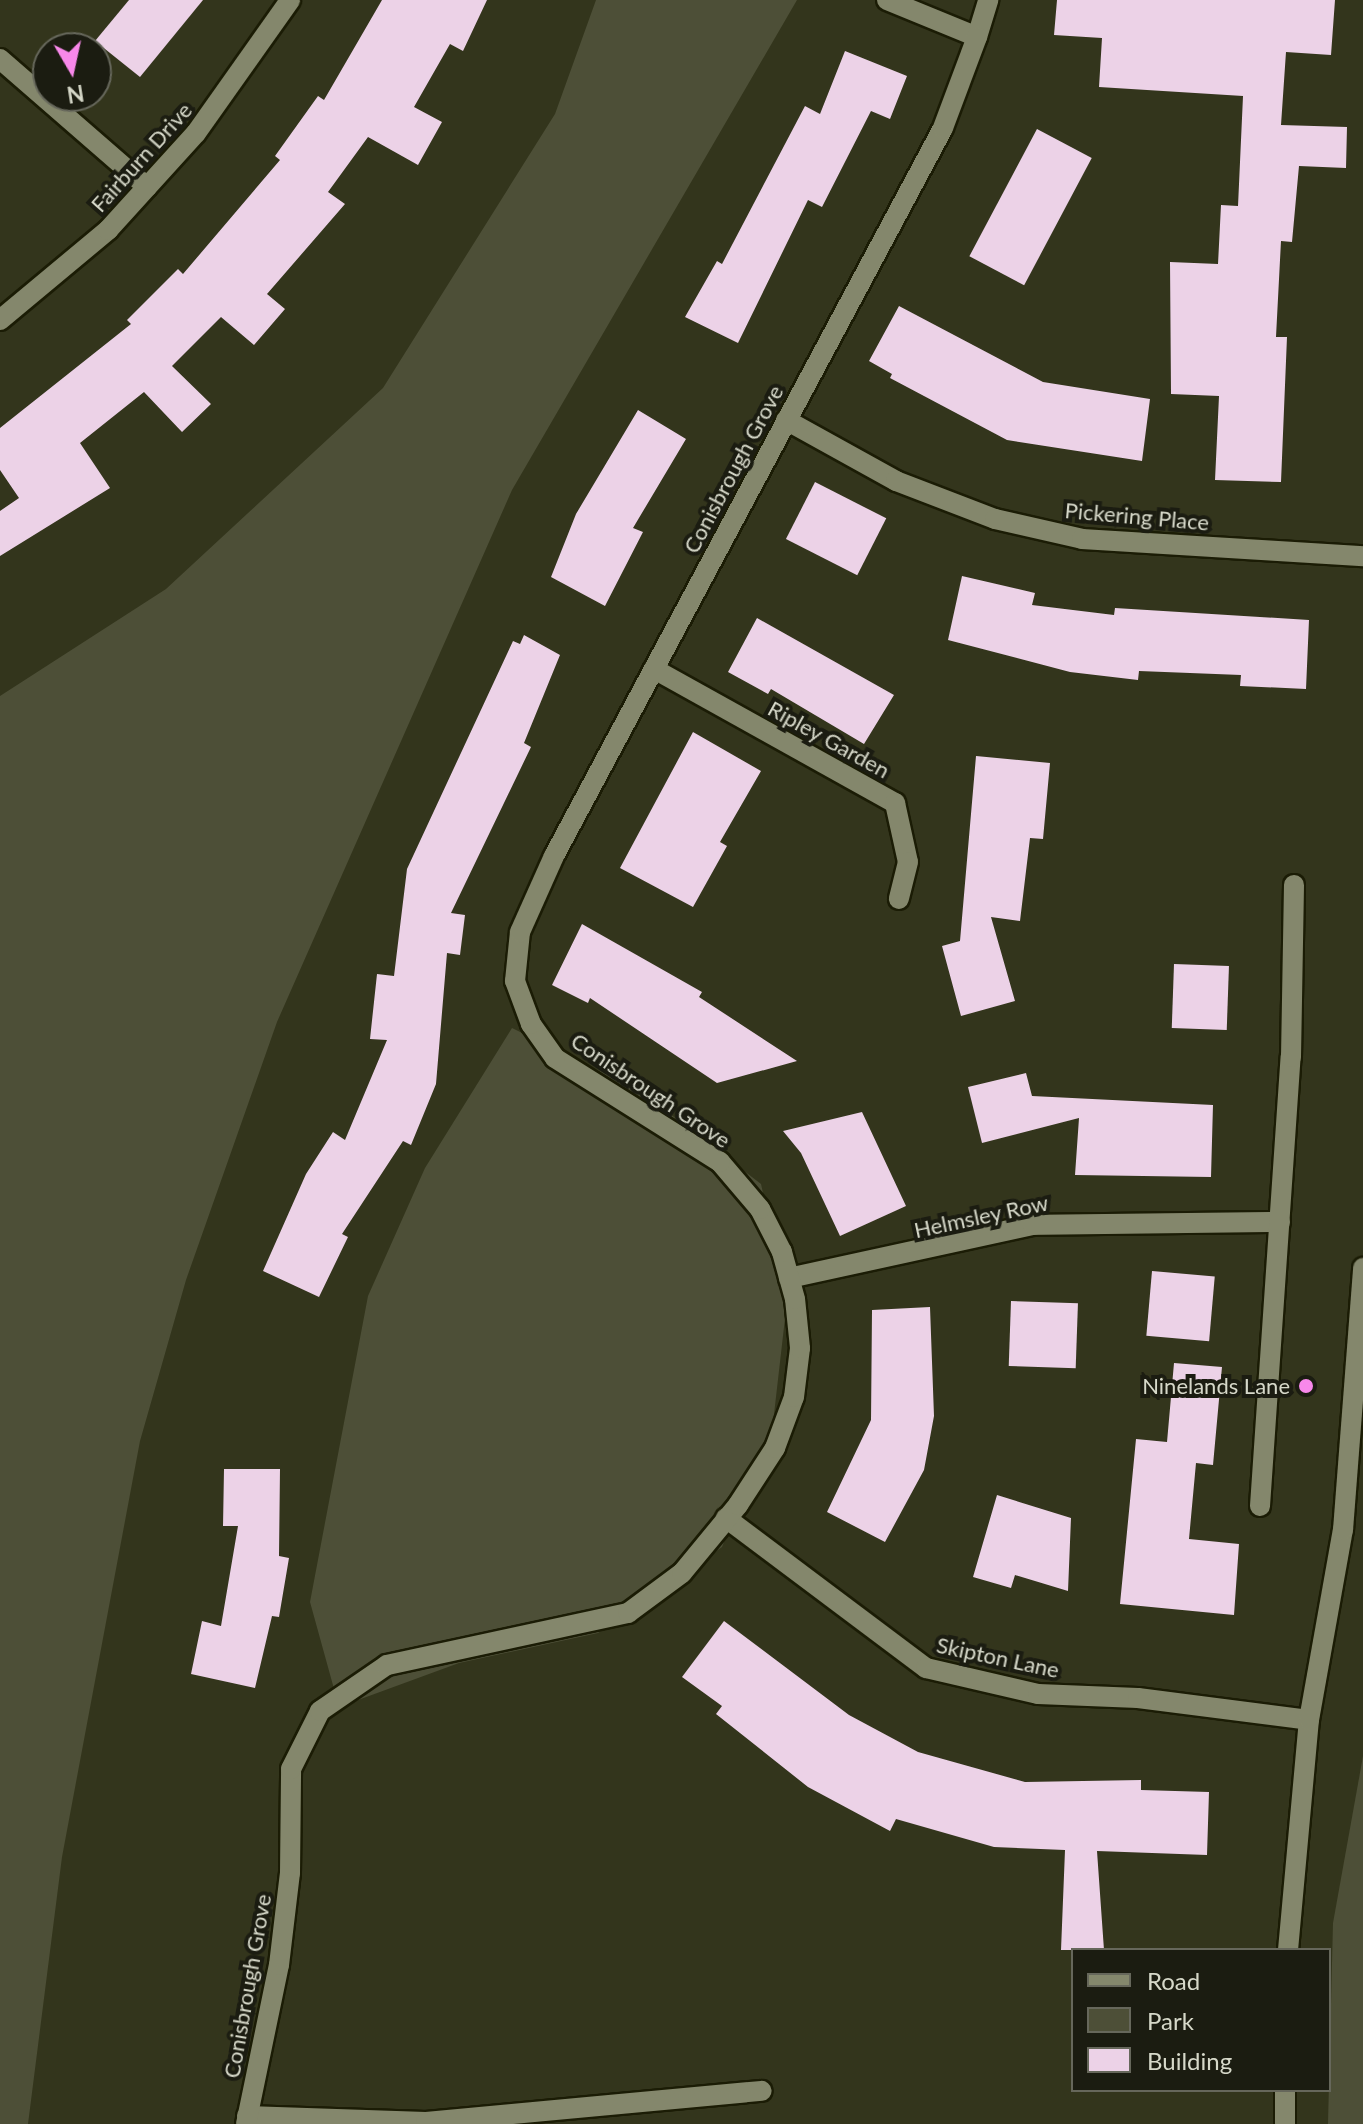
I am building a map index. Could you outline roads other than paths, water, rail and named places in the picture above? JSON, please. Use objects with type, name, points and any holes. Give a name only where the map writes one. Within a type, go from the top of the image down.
[{"type":"street","name":"Fairburn Drive","points":[[0,320],[66,269],[147,187],[242,75],[290,0]]},
{"type":"street","points":[[887,0],[977,37]]},
{"type":"street","name":"Conisbrough Grove","points":[[247,2120],[279,1965],[290,1873],[291,1769],[320,1711],[387,1665],[628,1613],[682,1573],[726,1518],[775,1448],[794,1397],[800,1348],[789,1278],[760,1209],[720,1162],[555,1058],[531,1024],[515,981],[520,932],[654,669],[943,128],[988,0]]},
{"type":"street","points":[[0,59],[147,187]]},
{"type":"street","name":"Pickering Place","points":[[786,420],[896,481],[995,519],[1082,539],[1363,556]]},
{"type":"street","name":"Ripley Garden","points":[[654,669],[895,803],[908,862],[899,899]]},
{"type":"street","points":[[1260,1506],[1280,1222],[1294,885]]},
{"type":"street","name":"Helmsley Row","points":[[789,1278],[1033,1225],[1280,1222]]},
{"type":"street","points":[[1288,1948],[1309,1720],[1343,1530],[1363,1268]]},
{"type":"street","name":"Skipton Lane","points":[[726,1518],[926,1668],[1038,1694],[1138,1698],[1309,1720]]},
{"type":"street","points":[[247,2120],[426,2122],[762,2091]]},
{"type":"street","points":[[1285,2092],[1285,2124]]},
{"type":"place","name":"Ninelands Lane","points":[[1306,1386]]}]
